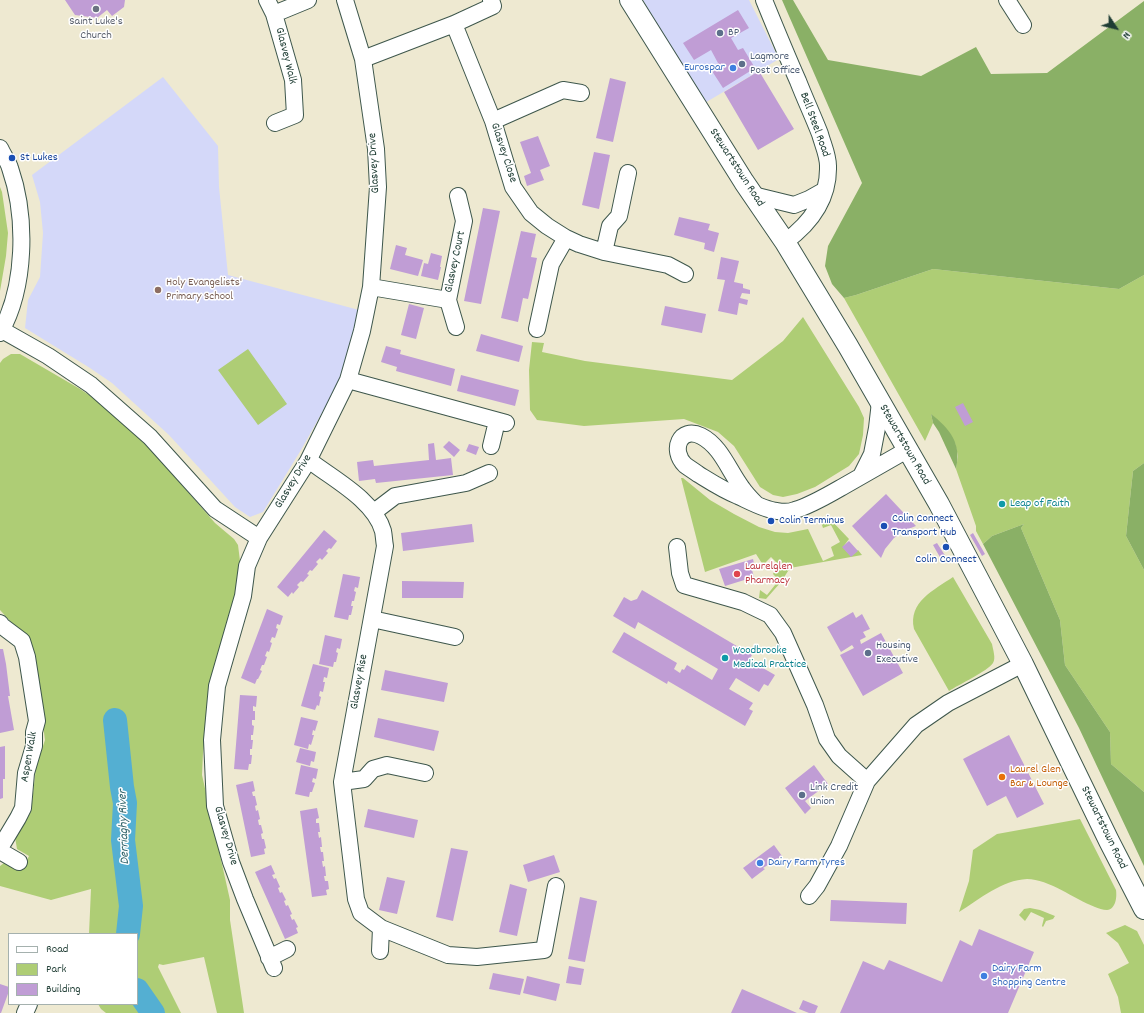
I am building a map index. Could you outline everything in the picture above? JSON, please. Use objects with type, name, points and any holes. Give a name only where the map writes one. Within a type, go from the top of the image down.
[{"type":"main road","name":"Stewartstown Road","points":[[630,0],[753,196],[785,242],[848,346],[945,516],[1023,664],[1109,841],[1144,909]]},
{"type":"street","points":[[271,7],[308,0]]},
{"type":"street","name":"Glasvey Drive","points":[[287,949],[271,963],[244,899],[233,868],[215,806],[212,740],[217,686],[243,596],[247,566],[259,538],[308,461],[348,380],[362,331],[371,287],[378,187],[376,149],[363,59],[345,0]]},
{"type":"street","points":[[363,59],[454,24],[493,6],[491,0]]},
{"type":"street","name":"Bell Steel Road","points":[[764,0],[826,151],[828,165],[828,180],[824,196],[814,215],[798,233],[785,242]]},
{"type":"street","points":[[1007,0],[1024,25]]},
{"type":"street","name":"Glasvey Walk","points":[[271,7],[293,80],[295,115],[275,123]]},
{"type":"street","name":"Glasvey Close","points":[[454,24],[493,121],[513,187],[530,213],[547,226],[579,244],[604,252],[668,265],[685,274]]},
{"type":"street","points":[[493,121],[563,90],[581,93]]},
{"type":"street","points":[[0,148],[10,167],[17,194],[20,210],[21,258],[16,290],[1,332],[48,356],[91,385],[150,437],[215,509],[259,538]]},
{"type":"street","points":[[604,252],[610,226],[619,216],[628,173]]},
{"type":"street","points":[[753,196],[794,205],[825,190]]},
{"type":"street","name":"Glasvey Court","points":[[456,327],[448,300],[464,221],[458,196]]},
{"type":"street","points":[[537,329],[551,264],[566,238]]},
{"type":"street","points":[[371,287],[448,300]]},
{"type":"street","points":[[348,380],[502,422],[490,446]]},
{"type":"street","points":[[861,476],[872,454],[880,402]]},
{"type":"street","points":[[756,504],[742,489],[724,459],[712,444],[701,436],[692,434],[685,436],[679,441],[677,450],[678,454],[686,466],[731,493],[756,504],[777,511],[794,511],[831,494],[907,450]]},
{"type":"street","name":"Glasvey Rise","points":[[308,461],[361,498],[374,512],[382,530],[385,546],[342,782],[356,899],[361,913],[381,928],[448,955],[477,957],[544,950],[556,886]]},
{"type":"street","points":[[374,512],[395,496],[466,483],[490,473]]},
{"type":"street","points":[[677,546],[680,573],[684,585],[743,602],[770,615],[783,632],[815,704],[827,739],[839,756],[867,781]]},
{"type":"street","points":[[372,619],[455,637]]},
{"type":"street","name":"Aspen Walk","points":[[0,623],[22,641],[27,657],[37,721],[34,732],[34,746],[26,773],[23,808],[0,849]]},
{"type":"street","points":[[809,896],[839,846],[867,781],[916,725],[948,703],[1023,664]]},
{"type":"street","points":[[342,782],[364,779],[373,769],[387,765],[425,773]]},
{"type":"street","points":[[0,849],[19,862]]},
{"type":"street","points":[[380,951],[381,928]]},
{"type":"shaded area","points":[[643,0],[749,0],[779,59],[703,104]]},
{"type":"shaded area","name":"Holy Evangelists' Primary School","points":[[163,77],[218,146],[219,187],[228,275],[359,310],[342,377],[301,450],[263,512],[250,517],[235,507],[169,435],[112,383],[25,328],[28,300],[40,277],[43,233],[40,202],[32,175]]},
{"type":"green space","points":[[782,0],[793,0],[828,60],[921,76],[976,47],[991,74],[1047,73],[1144,1],[1144,275],[1119,289],[933,269],[844,298],[832,284],[825,266],[828,246],[862,183]]},
{"type":"green space","points":[[0,187],[8,233],[0,291]]},
{"type":"green space","points":[[933,269],[1119,289],[1144,275],[1144,463],[1133,471],[1126,536],[1144,570],[1144,792],[1111,764],[1110,732],[1065,665],[1060,620],[1021,528],[1024,524],[992,536],[983,544],[976,531],[976,526],[956,469],[958,456],[955,443],[931,414],[933,423],[925,441],[844,298]]},
{"type":"green space","points":[[803,317],[859,407],[864,418],[863,435],[859,454],[849,466],[815,487],[797,494],[783,497],[773,495],[760,487],[734,446],[718,432],[684,419],[584,426],[537,420],[530,410],[529,370],[532,342],[544,343],[542,352],[585,361],[732,380],[783,341]]},
{"type":"green space","points":[[248,349],[287,404],[258,425],[218,370]]},
{"type":"green space","points":[[11,354],[20,354],[80,389],[107,407],[153,452],[215,523],[234,539],[238,545],[241,569],[237,601],[212,677],[203,753],[202,775],[230,900],[230,920],[244,1013],[217,1013],[204,957],[163,965],[159,964],[158,967],[181,1013],[106,1013],[99,1005],[138,1005],[138,933],[89,933],[91,889],[51,900],[0,886],[0,866],[4,863],[22,870],[29,856],[17,849],[15,837],[31,812],[36,767],[45,740],[34,660],[29,642],[0,610],[0,363]]},
{"type":"green space","points":[[931,414],[944,425],[953,437],[957,452],[956,469],[939,432],[933,423]]},
{"type":"green space","points":[[1144,463],[1144,570],[1126,536],[1133,471]]},
{"type":"green space","points":[[681,478],[683,478],[710,500],[759,527],[775,532],[788,533],[808,529],[823,561],[834,556],[831,547],[840,542],[831,525],[823,528],[821,522],[829,518],[849,539],[843,547],[851,556],[858,550],[862,555],[790,568],[781,582],[766,599],[759,598],[760,590],[767,595],[779,580],[773,574],[778,564],[771,557],[763,565],[756,554],[705,572]]},
{"type":"green space","points":[[1024,524],[1021,528],[1060,620],[1065,665],[1110,732],[1111,764],[1144,792],[1144,866],[1079,728],[983,544],[992,536]]},
{"type":"green space","points":[[953,577],[992,644],[994,659],[993,663],[985,670],[949,691],[914,629],[913,620],[915,611],[924,598]]},
{"type":"green space","points":[[1080,819],[1116,890],[1116,899],[1114,905],[1110,909],[1104,910],[1087,904],[1044,882],[1027,879],[1018,880],[1000,886],[959,912],[969,881],[973,850],[997,834]]},
{"type":"green space","points":[[1030,908],[1055,916],[1053,919],[1046,921],[1043,927],[1044,918],[1031,912],[1025,921],[1019,915],[1024,909]]},
{"type":"green space","points":[[1125,925],[1137,931],[1144,945],[1144,1013],[1121,1013],[1118,997],[1108,974],[1129,963],[1118,943],[1106,933]]},
{"type":"building","name":"Saint Luke's Church","points":[[65,0],[125,0],[124,7],[112,16],[107,10],[97,18],[75,15]]},
{"type":"building","name":"BP","points":[[738,10],[749,28],[731,38],[738,50],[743,48],[755,68],[723,88],[710,68],[718,63],[711,50],[694,60],[683,43]]},
{"type":"building","points":[[759,71],[794,129],[758,150],[724,92]]},
{"type":"building","points":[[610,78],[626,82],[613,142],[596,138]]},
{"type":"building","points":[[538,136],[550,166],[540,170],[544,180],[527,186],[524,176],[531,173],[520,142]]},
{"type":"building","points":[[594,152],[610,155],[599,209],[582,205]]},
{"type":"building","points":[[483,208],[500,211],[481,304],[464,301]]},
{"type":"building","points":[[679,217],[710,224],[708,230],[719,233],[714,252],[704,249],[705,243],[674,235]]},
{"type":"building","points":[[521,231],[536,234],[531,257],[537,258],[528,299],[523,298],[518,322],[501,318]]},
{"type":"building","points":[[396,245],[407,248],[405,255],[423,260],[418,276],[390,269]]},
{"type":"building","points":[[431,253],[442,256],[438,280],[421,276],[424,263],[428,264]]},
{"type":"building","points":[[721,257],[739,261],[734,282],[743,284],[743,288],[750,290],[750,294],[742,293],[740,298],[748,300],[747,305],[739,303],[737,315],[718,311],[725,280],[717,279]]},
{"type":"building","points":[[409,304],[424,308],[416,339],[401,335]]},
{"type":"building","points":[[665,306],[706,314],[702,333],[661,325]]},
{"type":"building","points":[[481,334],[523,346],[519,362],[476,351]]},
{"type":"building","points":[[386,346],[401,350],[400,354],[455,369],[451,386],[396,371],[397,367],[381,362]]},
{"type":"building","points":[[461,375],[519,390],[515,406],[457,391]]},
{"type":"building","points":[[963,403],[973,422],[965,426],[955,407]]},
{"type":"building","points":[[449,441],[460,450],[454,457],[443,447]]},
{"type":"building","points":[[434,443],[436,460],[451,458],[453,475],[376,483],[375,479],[359,481],[357,462],[373,460],[374,466],[429,460],[428,444]]},
{"type":"building","points":[[469,444],[479,447],[476,455],[466,451]]},
{"type":"building","name":"Colin Connect Transport Hub","points":[[886,494],[916,526],[903,531],[894,538],[885,549],[881,558],[852,526]]},
{"type":"building","points":[[472,524],[474,542],[403,551],[401,533]]},
{"type":"building","points":[[324,530],[337,541],[331,549],[329,548],[326,551],[328,553],[322,560],[320,558],[316,562],[318,564],[312,571],[310,570],[307,574],[309,575],[303,582],[301,581],[297,585],[299,587],[288,597],[277,587]]},
{"type":"building","points":[[973,533],[985,554],[982,556],[970,535]]},
{"type":"building","points":[[849,541],[858,551],[851,557],[842,547]]},
{"type":"building","points":[[937,543],[946,557],[941,559],[933,545]]},
{"type":"building","name":"Laurelglen Pharmacy","points":[[753,559],[755,568],[752,570],[754,577],[725,586],[719,569]]},
{"type":"building","points":[[343,574],[360,577],[358,588],[355,587],[354,591],[356,592],[354,601],[352,601],[351,606],[353,606],[351,615],[349,615],[348,620],[334,617]]},
{"type":"building","points":[[402,581],[464,582],[463,598],[402,598]]},
{"type":"building","name":"Woodbrooke Medical Practice","points":[[642,590],[752,655],[749,660],[775,675],[768,686],[764,684],[759,692],[736,678],[729,689],[753,703],[749,709],[753,711],[745,726],[668,681],[667,684],[612,652],[624,632],[677,663],[674,669],[680,673],[687,665],[712,680],[718,669],[638,622],[635,629],[613,616],[624,597],[631,601],[637,599]]},
{"type":"building","points":[[267,609],[283,616],[280,625],[277,624],[276,628],[278,629],[275,638],[272,637],[269,652],[267,651],[265,656],[267,657],[260,670],[262,671],[255,684],[241,678]]},
{"type":"building","name":"Housing Executive","points":[[853,612],[856,618],[862,614],[870,629],[863,632],[866,637],[860,640],[861,644],[881,633],[903,673],[863,696],[840,655],[854,648],[852,645],[841,652],[827,627]]},
{"type":"building","points":[[325,635],[342,639],[340,649],[337,648],[336,652],[338,653],[333,667],[319,664]]},
{"type":"building","points":[[0,649],[3,649],[6,664],[10,696],[8,696],[14,730],[0,733]]},
{"type":"building","points":[[313,664],[329,668],[327,678],[324,677],[323,682],[325,682],[323,692],[320,691],[319,696],[321,697],[319,706],[317,705],[315,710],[301,706]]},
{"type":"building","points":[[385,670],[448,683],[444,702],[381,690]]},
{"type":"building","points":[[240,695],[257,696],[256,707],[253,706],[253,711],[255,711],[255,720],[252,720],[252,725],[254,726],[253,735],[251,735],[251,740],[253,740],[250,755],[252,755],[251,764],[249,764],[248,770],[234,769]]},
{"type":"building","points":[[301,717],[318,721],[315,731],[313,730],[312,735],[314,735],[308,749],[294,745]]},
{"type":"building","points":[[378,718],[439,731],[434,751],[374,737]]},
{"type":"building","name":"Laurel Glen Bar & Lounge","points":[[1009,735],[1044,804],[1017,818],[1006,796],[987,806],[963,759]]},
{"type":"building","points":[[5,746],[5,779],[3,779],[3,798],[0,799],[0,747]]},
{"type":"building","points":[[300,748],[316,752],[314,762],[311,761],[310,766],[296,762]]},
{"type":"building","points":[[301,765],[318,769],[316,779],[313,778],[312,782],[315,783],[309,797],[295,794]]},
{"type":"building","name":"Link Credit Union","points":[[814,765],[828,784],[805,801],[811,808],[805,814],[785,788]]},
{"type":"building","points":[[253,781],[255,791],[252,792],[253,796],[255,796],[257,805],[255,806],[256,811],[258,810],[260,819],[258,820],[259,825],[261,825],[263,833],[261,834],[262,839],[264,839],[266,848],[264,849],[265,854],[251,857],[236,785]]},
{"type":"building","points":[[317,808],[319,818],[316,819],[316,823],[319,823],[320,832],[318,832],[319,838],[321,837],[322,847],[320,847],[321,852],[323,852],[324,861],[322,861],[323,867],[325,866],[326,876],[324,876],[325,881],[328,881],[329,889],[326,890],[327,895],[312,897],[300,811]]},
{"type":"building","points":[[368,809],[418,820],[414,838],[364,827]]},
{"type":"building","name":"Dairy Farm Tyres","points":[[774,845],[782,856],[763,868],[765,869],[752,879],[743,868]]},
{"type":"building","points":[[451,848],[468,851],[453,921],[436,917]]},
{"type":"building","points":[[554,855],[560,872],[528,882],[523,865]]},
{"type":"building","points":[[271,865],[275,874],[272,875],[274,879],[276,878],[280,887],[278,888],[280,893],[282,892],[286,900],[284,901],[286,906],[288,905],[292,914],[290,915],[292,920],[294,919],[298,927],[296,928],[298,933],[285,939],[255,872]]},
{"type":"building","points":[[387,877],[405,881],[397,914],[379,910]]},
{"type":"building","points":[[510,884],[527,889],[517,936],[499,932]]},
{"type":"building","points":[[580,897],[597,901],[585,962],[568,959]]},
{"type":"building","points":[[831,900],[907,903],[906,924],[830,921]]},
{"type":"building","name":"Dairy Farm Shopping Centre","points":[[979,929],[1034,952],[1008,1013],[840,1013],[863,961],[884,970],[889,960],[942,982],[960,940],[972,946]]},
{"type":"building","points":[[569,966],[584,969],[581,985],[566,983]]},
{"type":"building","points":[[493,973],[524,979],[520,995],[489,989]]},
{"type":"building","points":[[527,976],[560,984],[556,1001],[523,993]]},
{"type":"building","points":[[0,984],[8,987],[8,994],[0,1013]]},
{"type":"building","points":[[742,989],[797,1013],[731,1013]]},
{"type":"building","points":[[803,1000],[818,1006],[815,1013],[809,1013],[799,1009]]},
{"type":"waterway","name":"Derriaghy River","points":[[115,720],[125,803],[123,840],[131,906],[128,933]]},
{"type":"waterway","name":"Derriaghy River","points":[[138,991],[153,1013]]},
{"type":"place","name":"Saint Luke's Church","points":[[96,9]]},
{"type":"place","name":"BP","points":[[720,33]]},
{"type":"place","name":"Lagmore Post Office","points":[[742,64]]},
{"type":"place","name":"Eurospar","points":[[733,68]]},
{"type":"place","name":"St Lukes","points":[[12,158]]},
{"type":"place","name":"Holy Evangelists' Primary School","points":[[158,290]]},
{"type":"place","name":"Leap of Faith","points":[[1002,504]]},
{"type":"place","name":"Colin Terminus","points":[[771,521]]},
{"type":"place","name":"Colin Connect Transport Hub","points":[[884,526]]},
{"type":"place","name":"Colin Connect","points":[[946,547]]},
{"type":"place","name":"Laurelglen Pharmacy","points":[[737,574]]},
{"type":"place","name":"Housing Executive","points":[[868,653]]},
{"type":"place","name":"Woodbrooke Medical Practice","points":[[725,658]]},
{"type":"place","name":"Laurel Glen Bar & Lounge","points":[[1002,777]]},
{"type":"place","name":"Link Credit Union","points":[[802,795]]},
{"type":"place","name":"Dairy Farm Tyres","points":[[760,863]]},
{"type":"place","name":"Dairy Farm Shopping Centre","points":[[984,976]]}]
